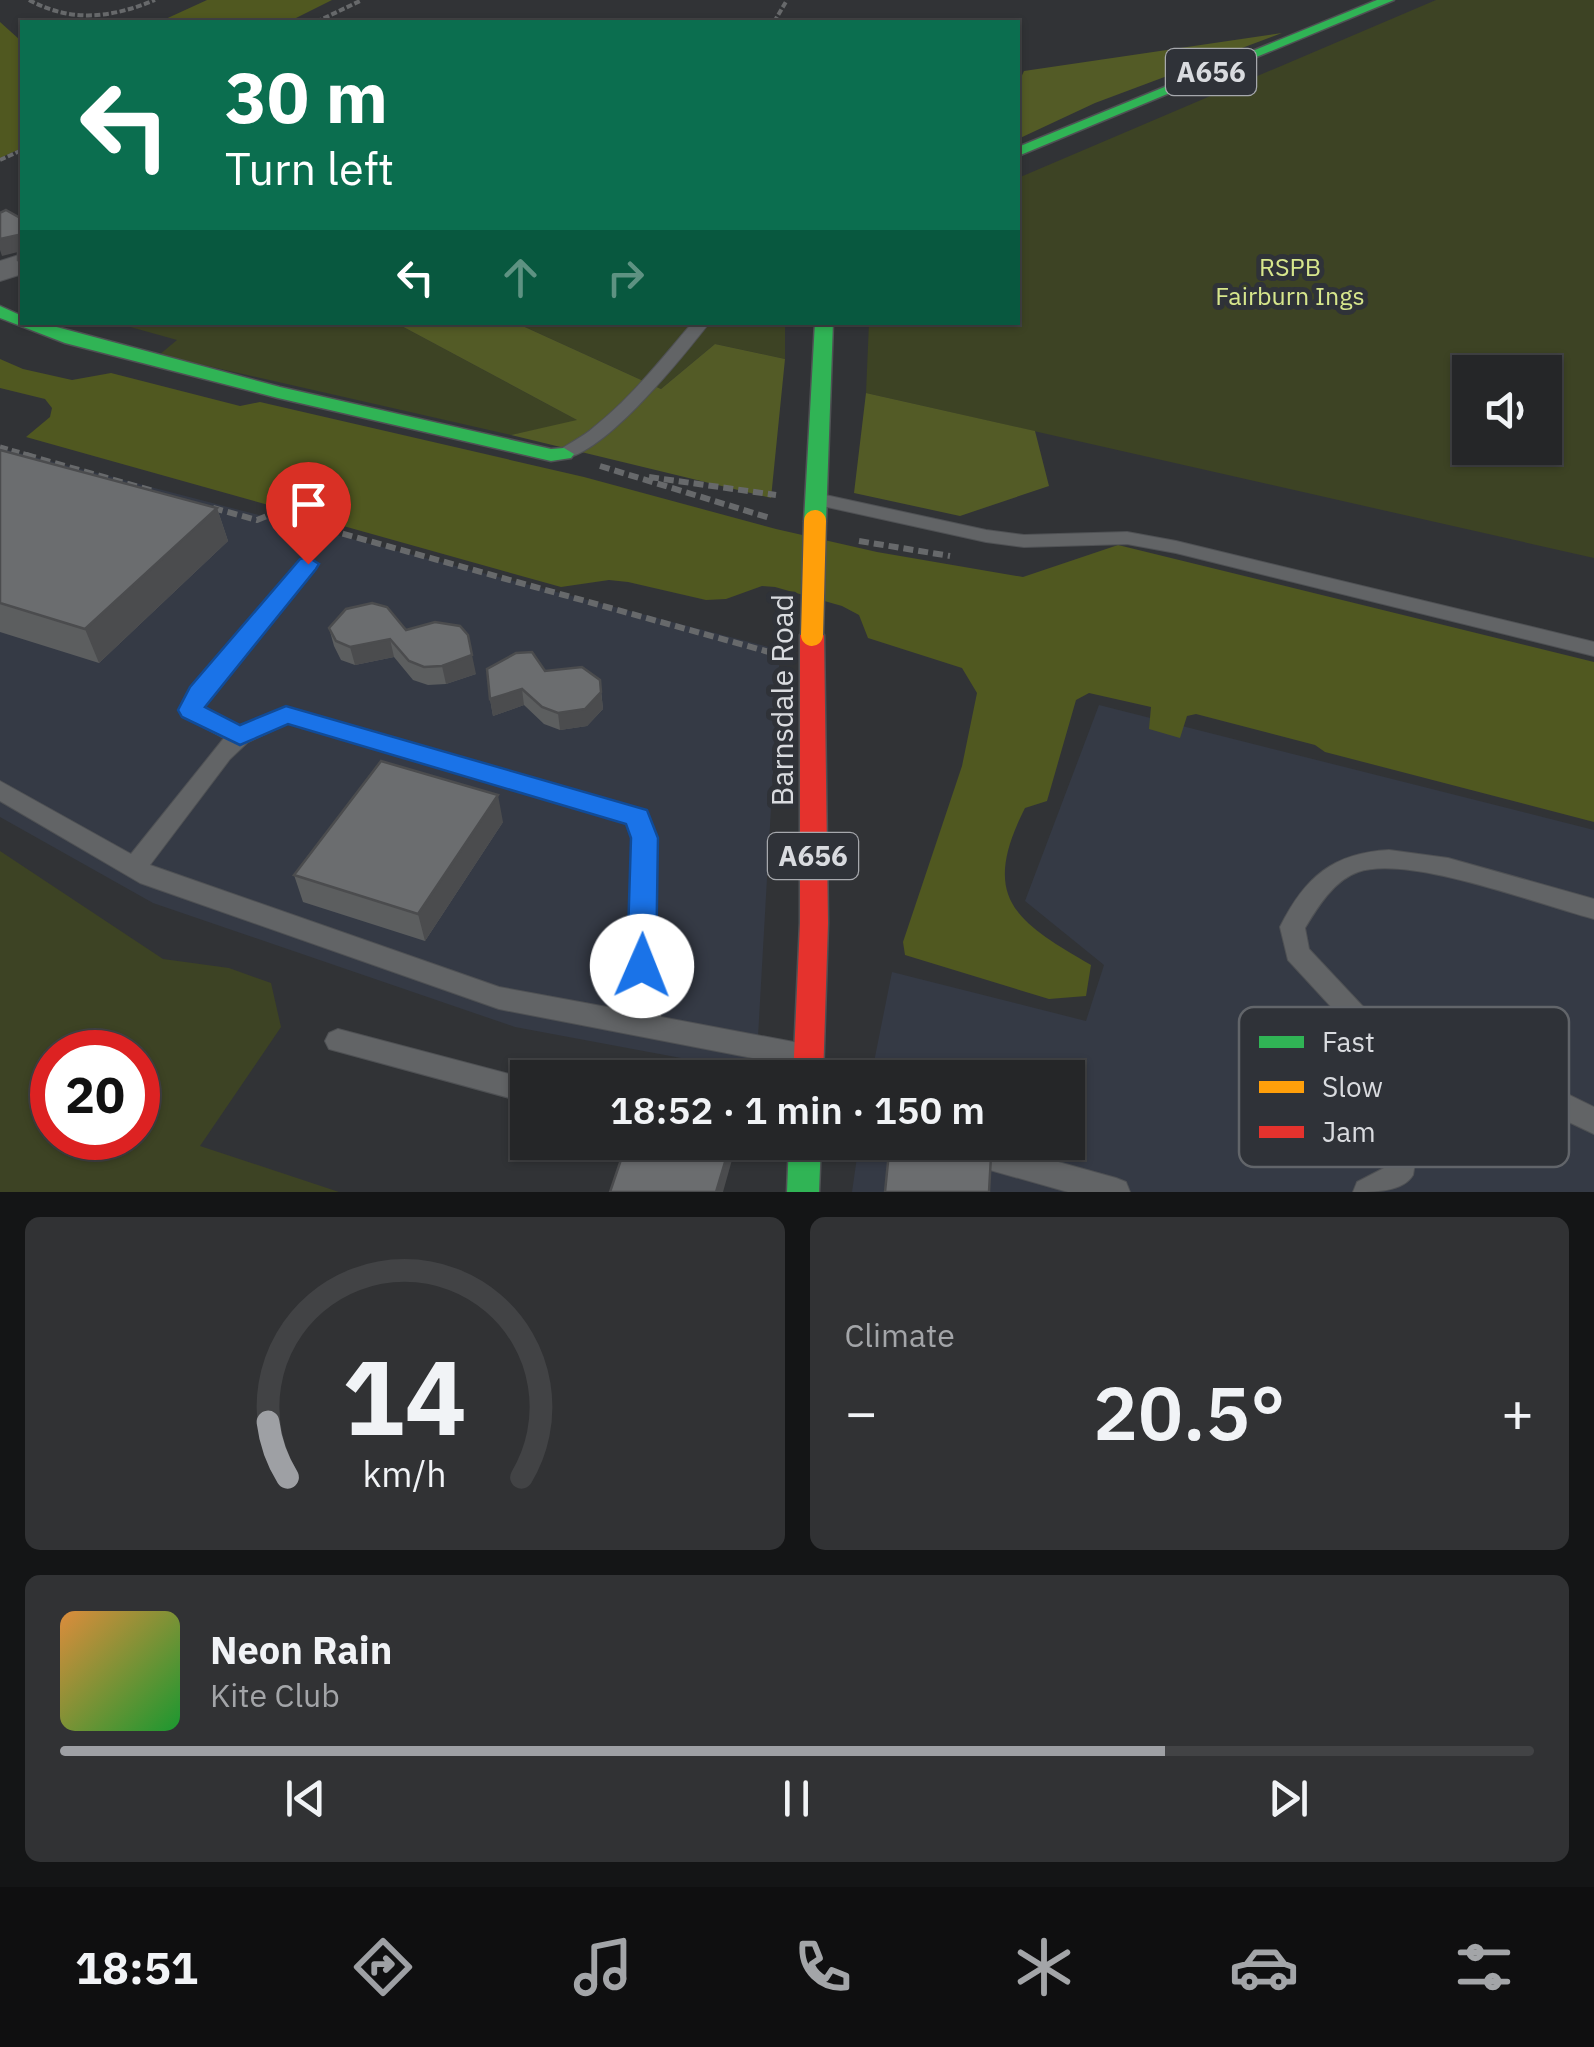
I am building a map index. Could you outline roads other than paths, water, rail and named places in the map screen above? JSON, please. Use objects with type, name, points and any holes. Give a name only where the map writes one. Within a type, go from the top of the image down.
[{"type":"main road","name":"A656","points":[[1020,151],[1388,0]]},
{"type":"main road","points":[[31,325],[249,387],[551,455],[564,454]]},
{"type":"main road","name":"Barnsdale Road","points":[[808,1060],[814,923],[814,510],[824,325]]},
{"type":"main road","points":[[803,1192],[804,1160]]},
{"type":"lane","points":[[564,454],[580,449],[608,424],[699,325]]},
{"type":"lane","points":[[814,510],[1005,538],[1126,538],[1594,649]]},
{"type":"lane","points":[[240,736],[191,710],[199,693],[308,564]]},
{"type":"lane","points":[[134,868],[240,736],[286,714],[638,817],[644,838],[641,992],[650,1027]]},
{"type":"lane","points":[[0,790],[134,868],[498,998],[650,1027],[780,1060]]},
{"type":"lane","points":[[1348,1007],[1297,953],[1292,927],[1308,900],[1332,877],[1360,860],[1433,864],[1594,910]]},
{"type":"lane","points":[[338,1041],[510,1086]]},
{"type":"lane","points":[[1569,1109],[1594,1121]]},
{"type":"lane","points":[[1001,1160],[1116,1192]]},
{"type":"lane","points":[[1367,1192],[1399,1174],[1400,1167]]},
{"type":"park label","name":"RSPB Fairburn Ings","points":[[1290,282]]}]
